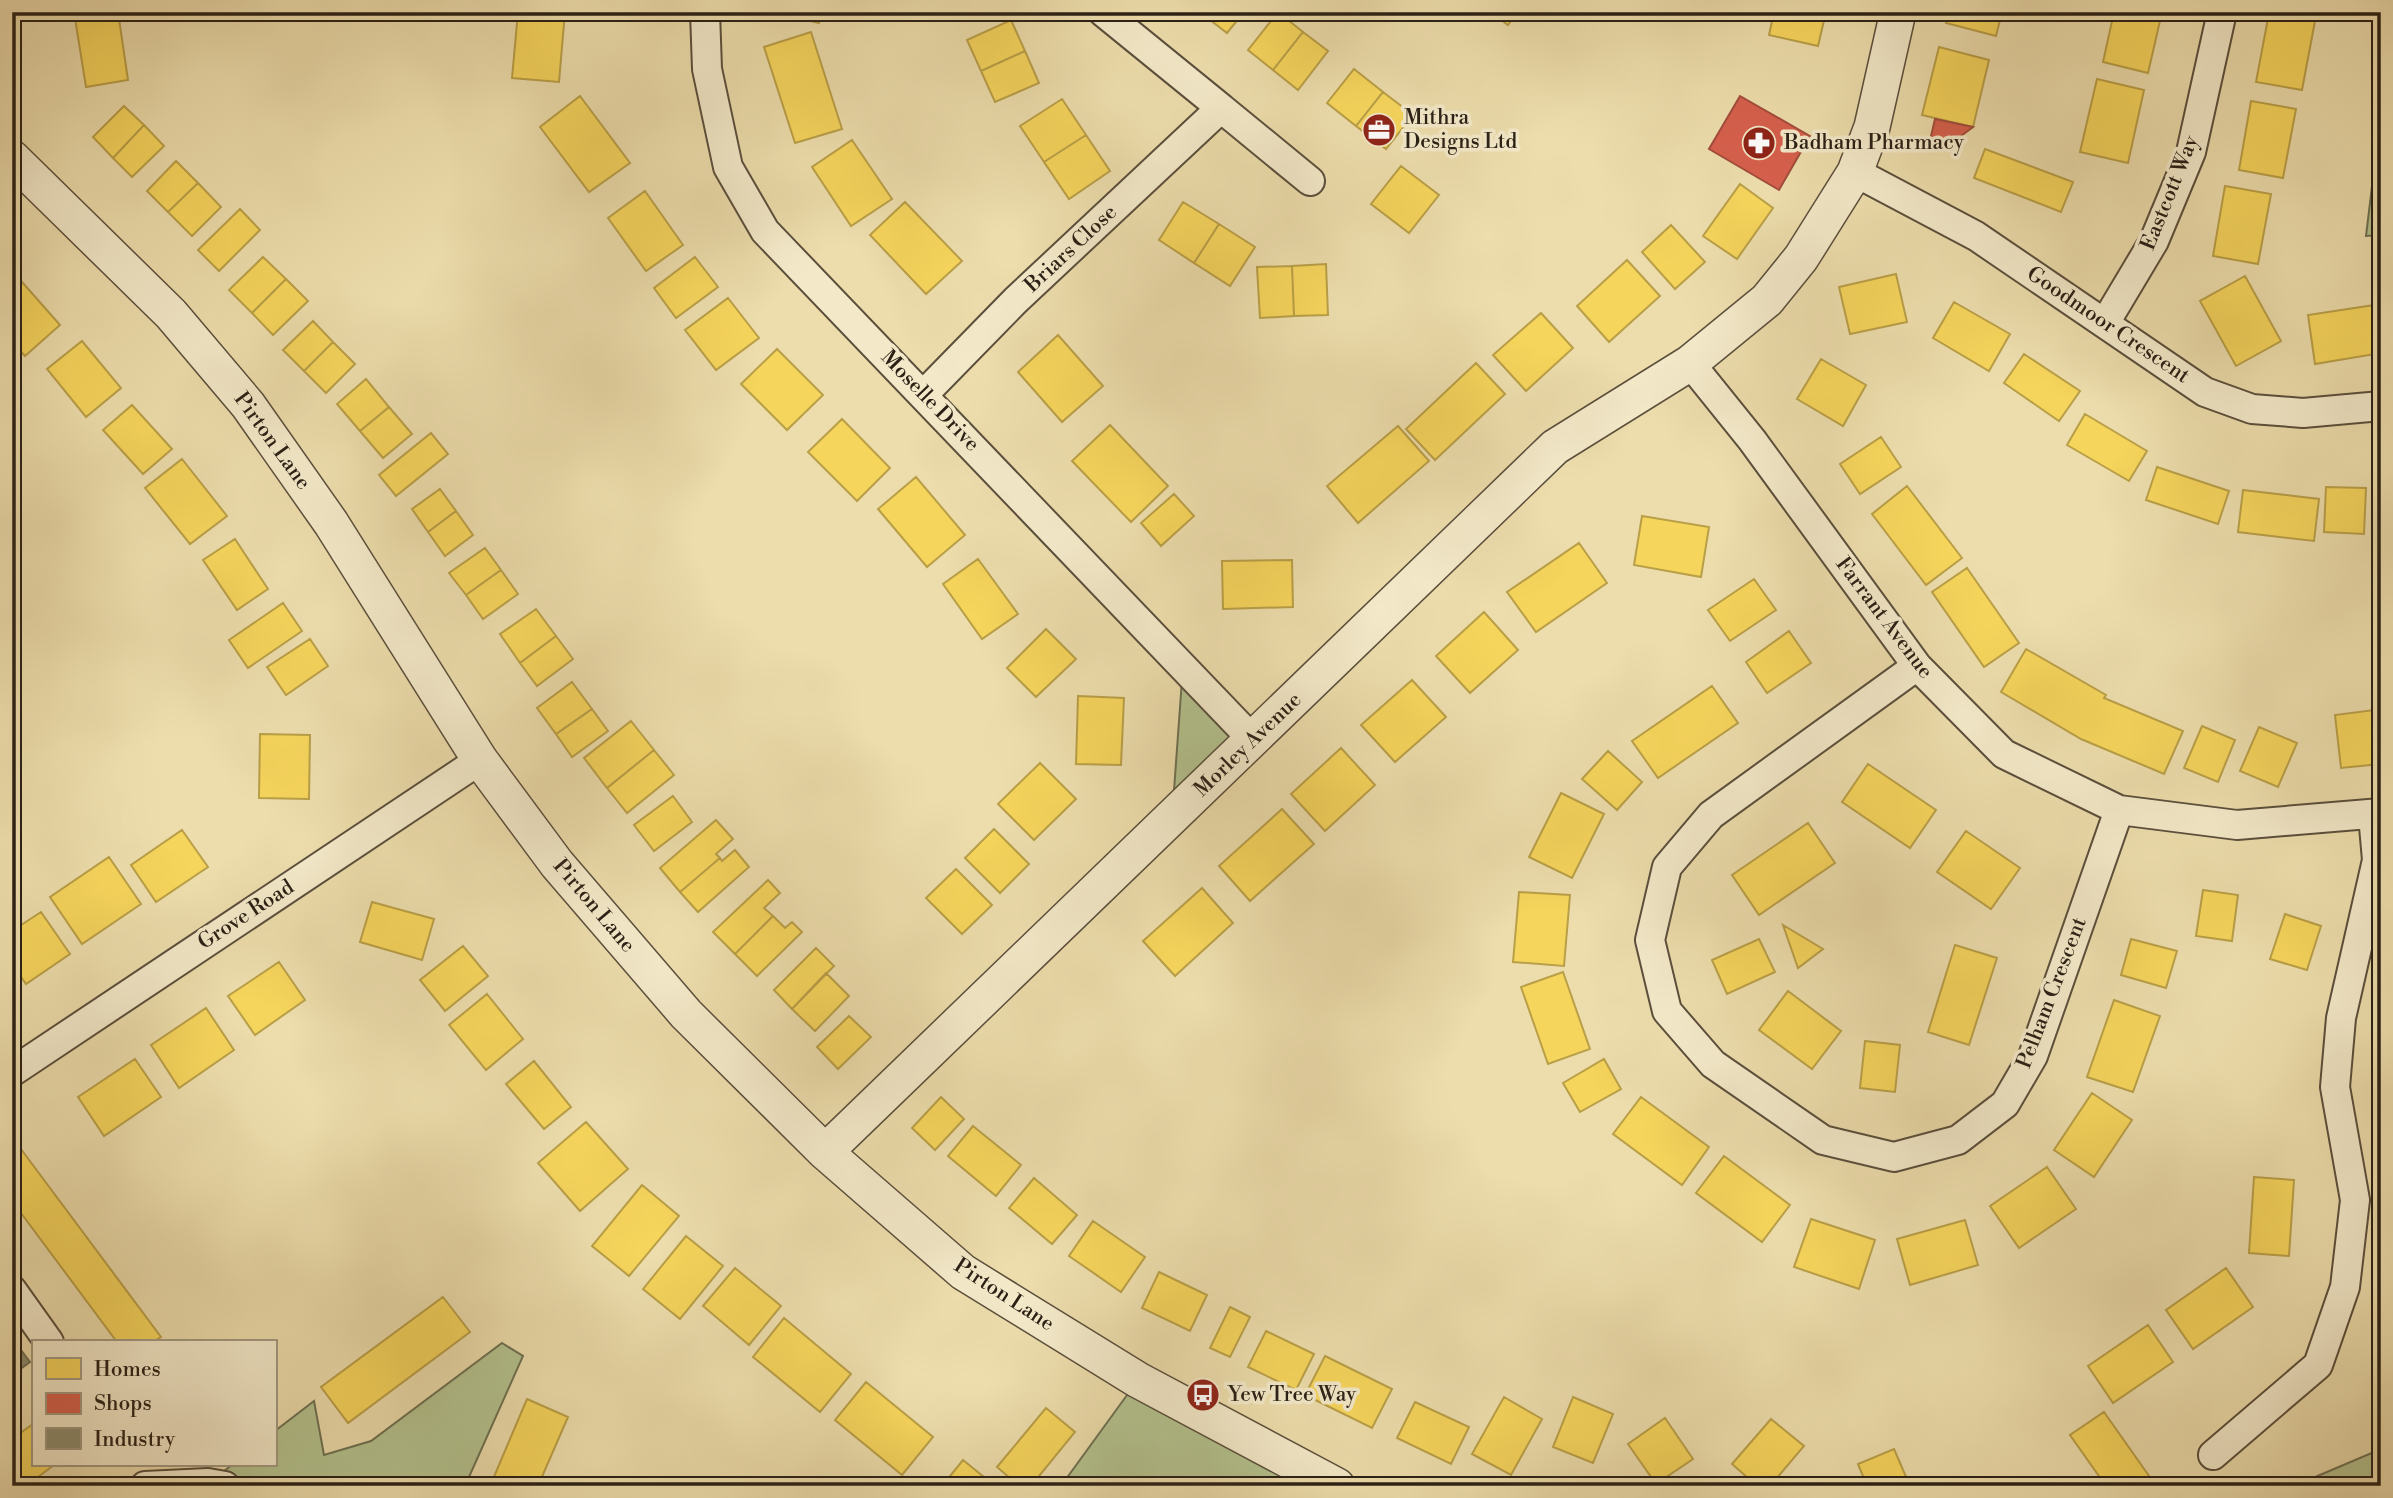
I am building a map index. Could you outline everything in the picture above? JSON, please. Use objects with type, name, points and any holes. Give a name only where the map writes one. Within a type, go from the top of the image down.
[{"type":"street","name":"Moselle Drive","points":[[705,12],[707,69],[728,167],[765,231],[924,394],[1252,740]]},
{"type":"street","points":[[1103,12],[1310,181]]},
{"type":"street","name":"Morley Avenue","points":[[825,1152],[1555,447],[1690,363],[1767,300],[1801,258],[1855,172],[1872,127],[1898,12]]},
{"type":"street","name":"Eastcott Way","points":[[2105,323],[2154,241],[2191,152],[2222,12]]},
{"type":"street","name":"Briars Close","points":[[924,394],[1016,300],[1221,108]]},
{"type":"street","name":"Pirton Lane","points":[[12,158],[171,314],[248,405],[331,523],[480,760],[557,864],[686,1014],[825,1152],[963,1272],[1138,1380],[1330,1484]]},
{"type":"street","name":"Goodmoor Crescent","points":[[1855,172],[1976,236],[2205,392],[2252,409],[2303,413],[2381,406]]},
{"type":"street","name":"Farrant Avenue","points":[[1690,363],[1752,440],[1917,666],[2004,754],[2119,810],[2237,825],[2377,814]]},
{"type":"street","name":"Pelham Crescent","points":[[1917,666],[1711,816],[1667,867],[1650,940],[1667,1011],[1713,1064],[1823,1140],[1894,1157],[1958,1140],[2005,1104],[2033,1056],[2119,810]]},
{"type":"street","name":"Grove Road","points":[[12,1072],[480,760]]},
{"type":"street","points":[[2213,1455],[2318,1365],[2345,1287],[2355,1200],[2335,1087],[2341,1018],[2378,860],[2377,814]]},
{"type":"street","points":[[12,1290],[47,1340]]},
{"type":"street","points":[[134,1466],[146,1485],[208,1483],[225,1486]]},
{"type":"green space","points":[[2381,112],[2381,235],[2366,236]]},
{"type":"green space","points":[[1183,666],[1253,740],[1172,818]]},
{"type":"green space","points":[[502,1343],[523,1356],[465,1486],[145,1486],[208,1483],[231,1466],[276,1466],[276,1430],[314,1401],[324,1455],[371,1441]]},
{"type":"green space","points":[[1138,1380],[1337,1486],[1061,1486]]},
{"type":"green space","points":[[2381,1449],[2381,1486],[2294,1486]]},
{"type":"building: Homes","points":[[74,12],[118,12],[128,80],[86,87]]},
{"type":"building: Homes","points":[[518,12],[565,12],[559,82],[512,78]]},
{"type":"building: Homes","points":[[770,12],[821,12],[819,23]]},
{"type":"building: Homes","points":[[1200,12],[1244,12],[1227,33]]},
{"type":"building: Homes","points":[[1278,12],[1303,32],[1273,70],[1248,50]]},
{"type":"building: Homes","points":[[1490,12],[1517,12],[1508,25]]},
{"type":"building: Homes","points":[[1774,12],[1826,12],[1818,46],[1769,35]]},
{"type":"building: Homes","points":[[1948,12],[2002,12],[1996,36],[1946,23]]},
{"type":"building: Homes","points":[[2114,12],[2162,12],[2148,73],[2103,62]]},
{"type":"building: Homes","points":[[2269,13],[2315,21],[2302,90],[2256,82]]},
{"type":"building: Homes","points":[[1011,20],[1025,51],[981,71],[967,40]]},
{"type":"building: Homes","points":[[811,32],[842,129],[795,143],[764,47]]},
{"type":"building: Homes","points":[[1303,32],[1328,51],[1298,90],[1273,70]]},
{"type":"building: Homes","points":[[1939,47],[1989,60],[1973,127],[1922,115]]},
{"type":"building: Homes","points":[[1025,51],[1039,83],[995,102],[981,71]]},
{"type":"building: Homes","points":[[1354,69],[1383,92],[1356,126],[1327,103]]},
{"type":"building: Homes","points":[[2097,79],[2144,90],[2128,163],[2080,152]]},
{"type":"building: Homes","points":[[1383,92],[1413,115],[1386,149],[1356,126]]},
{"type":"building: Homes","points":[[580,96],[630,163],[589,192],[540,127]]},
{"type":"building: Homes","points":[[1062,99],[1086,135],[1044,162],[1020,126]]},
{"type":"building: Homes","points":[[2251,101],[2296,109],[2283,178],[2239,170]]},
{"type":"building: Homes","points":[[124,106],[144,125],[113,158],[93,137]]},
{"type":"building: Homes","points":[[144,125],[164,146],[132,177],[113,158]]},
{"type":"building: Homes","points":[[1086,135],[1110,171],[1069,199],[1044,162]]},
{"type":"building: Homes","points":[[852,140],[892,199],[851,226],[812,167]]},
{"type":"building: Homes","points":[[1985,149],[2073,182],[2061,212],[1974,178]]},
{"type":"building: Homes","points":[[176,161],[198,183],[168,212],[147,191]]},
{"type":"building: Homes","points":[[1401,166],[1439,195],[1409,233],[1371,204]]},
{"type":"building: Homes","points":[[198,183],[221,207],[192,236],[168,212]]},
{"type":"building: Homes","points":[[1740,184],[1773,208],[1737,259],[1703,236]]},
{"type":"building: Homes","points":[[2225,186],[2271,194],[2258,264],[2213,256]]},
{"type":"building: Homes","points":[[645,191],[683,245],[646,271],[608,218]]},
{"type":"building: Homes","points":[[905,202],[962,261],[926,294],[870,235]]},
{"type":"building: Homes","points":[[1183,202],[1219,224],[1194,263],[1159,240]]},
{"type":"building: Homes","points":[[240,209],[260,230],[219,271],[198,250]]},
{"type":"building: Homes","points":[[1219,224],[1255,247],[1230,286],[1194,263]]},
{"type":"building: Homes","points":[[1671,225],[1705,262],[1675,289],[1642,252]]},
{"type":"building: Homes","points":[[263,257],[286,279],[252,313],[229,290]]},
{"type":"building: Homes","points":[[695,257],[718,287],[676,318],[654,288]]},
{"type":"building: Homes","points":[[1627,260],[1660,296],[1609,342],[1577,306]]},
{"type":"building: Homes","points":[[1326,264],[1328,315],[1294,316],[1292,266]]},
{"type":"building: Homes","points":[[1292,266],[1294,316],[1260,318],[1257,267]]},
{"type":"building: Homes","points":[[1896,274],[1907,322],[1850,334],[1839,287]]},
{"type":"building: Homes","points":[[2245,276],[2281,341],[2236,366],[2200,301]]},
{"type":"building: Homes","points":[[286,279],[308,301],[273,335],[252,313]]},
{"type":"building: Homes","points":[[22,282],[60,325],[25,356],[12,342],[12,291]]},
{"type":"building: Homes","points":[[728,298],[759,338],[716,370],[685,330]]},
{"type":"building: Homes","points":[[1954,302],[2010,334],[1989,371],[1933,338]]},
{"type":"building: Homes","points":[[2381,304],[2381,353],[2315,364],[2308,315]]},
{"type":"building: Homes","points":[[1541,313],[1573,348],[1526,391],[1493,355]]},
{"type":"building: Homes","points":[[313,321],[333,342],[304,371],[283,350]]},
{"type":"building: Homes","points":[[1058,335],[1103,386],[1062,422],[1018,372]]},
{"type":"building: Homes","points":[[82,341],[121,388],[86,417],[47,369]]},
{"type":"building: Homes","points":[[333,342],[355,364],[326,393],[304,371]]},
{"type":"building: Homes","points":[[777,349],[823,395],[787,430],[741,384]]},
{"type":"building: Homes","points":[[2024,354],[2080,391],[2059,421],[2004,383]]},
{"type":"building: Homes","points":[[1821,359],[1866,385],[1843,426],[1797,399]]},
{"type":"building: Homes","points":[[1476,363],[1505,394],[1435,460],[1406,429]]},
{"type":"building: Homes","points":[[366,379],[389,407],[360,431],[337,404]]},
{"type":"building: Homes","points":[[132,405],[172,449],[143,474],[103,430]]},
{"type":"building: Homes","points":[[389,407],[412,434],[383,458],[360,431]]},
{"type":"building: Homes","points":[[2085,414],[2147,451],[2129,481],[2067,445]]},
{"type":"building: Homes","points":[[842,419],[890,468],[857,501],[808,452]]},
{"type":"building: Homes","points":[[1110,425],[1168,486],[1131,522],[1072,461]]},
{"type":"building: Homes","points":[[1398,426],[1429,461],[1358,523],[1327,486]]},
{"type":"building: Homes","points":[[431,433],[448,454],[396,496],[379,475]]},
{"type":"building: Homes","points":[[1881,437],[1901,467],[1860,494],[1840,464]]},
{"type":"building: Homes","points":[[182,459],[227,516],[190,544],[145,488]]},
{"type":"building: Homes","points":[[2157,467],[2229,491],[2218,524],[2146,500]]},
{"type":"building: Homes","points":[[916,477],[965,535],[927,567],[878,509]]},
{"type":"building: Homes","points":[[1907,486],[1962,558],[1926,585],[1872,514]]},
{"type":"building: Homes","points":[[2326,487],[2366,488],[2364,534],[2324,532]]},
{"type":"building: Homes","points":[[440,489],[456,511],[428,532],[412,509]]},
{"type":"building: Homes","points":[[2243,490],[2319,499],[2314,541],[2238,532]]},
{"type":"building: Homes","points":[[1174,494],[1194,516],[1161,546],[1141,523]]},
{"type":"building: Homes","points":[[456,511],[473,535],[445,556],[428,532]]},
{"type":"building: Homes","points":[[1642,516],[1709,527],[1701,577],[1634,565]]},
{"type":"building: Homes","points":[[235,539],[268,589],[237,610],[203,560]]},
{"type":"building: Homes","points":[[1579,543],[1607,583],[1536,632],[1507,592]]},
{"type":"building: Homes","points":[[485,548],[501,570],[466,595],[449,573]]},
{"type":"building: Homes","points":[[978,559],[1018,614],[982,639],[943,584]]},
{"type":"building: Homes","points":[[1292,560],[1293,607],[1223,609],[1222,561]]},
{"type":"building: Homes","points":[[1967,568],[2019,643],[1984,667],[1932,592]]},
{"type":"building: Homes","points":[[501,570],[518,594],[483,619],[466,595]]},
{"type":"building: Homes","points":[[1754,579],[1776,610],[1730,641],[1708,610]]},
{"type":"building: Homes","points":[[283,603],[302,631],[248,668],[229,640]]},
{"type":"building: Homes","points":[[536,609],[556,636],[520,663],[500,634]]},
{"type":"building: Homes","points":[[1484,612],[1518,650],[1470,693],[1436,656]]},
{"type":"building: Homes","points":[[1046,629],[1076,659],[1036,697],[1007,668]]},
{"type":"building: Homes","points":[[1789,631],[1811,663],[1767,693],[1746,662]]},
{"type":"building: Homes","points":[[556,636],[573,659],[537,686],[520,663]]},
{"type":"building: Homes","points":[[310,639],[328,666],[286,695],[267,667]]},
{"type":"building: Homes","points":[[2026,649],[2106,695],[2104,698],[2183,731],[2164,774],[2081,739],[2001,692]]},
{"type":"building: Homes","points":[[1412,680],[1446,717],[1395,762],[1361,725]]},
{"type":"building: Homes","points":[[572,682],[592,709],[556,734],[537,708]]},
{"type":"building: Homes","points":[[1712,686],[1738,723],[1658,778],[1632,741]]},
{"type":"building: Homes","points":[[1078,696],[1124,698],[1121,765],[1076,764]]},
{"type":"building: Homes","points":[[592,709],[608,731],[572,757],[556,734]]},
{"type":"building: Homes","points":[[2374,710],[2380,764],[2341,768],[2335,715]]},
{"type":"building: Homes","points":[[631,721],[654,750],[607,788],[584,758]]},
{"type":"building: Homes","points":[[2202,726],[2235,740],[2218,782],[2184,768]]},
{"type":"building: Homes","points":[[2259,727],[2297,743],[2278,787],[2240,771]]},
{"type":"building: Homes","points":[[260,734],[310,735],[309,799],[259,798]]},
{"type":"building: Homes","points":[[1341,748],[1375,785],[1325,831],[1291,794]]},
{"type":"building: Homes","points":[[654,750],[674,775],[627,813],[607,788]]},
{"type":"building: Homes","points":[[1608,751],[1642,782],[1617,810],[1582,779]]},
{"type":"building: Homes","points":[[1040,763],[1076,799],[1034,840],[998,804]]},
{"type":"building: Homes","points":[[1868,764],[1936,810],[1910,848],[1842,802]]},
{"type":"building: Homes","points":[[1561,793],[1604,814],[1572,878],[1529,857]]},
{"type":"building: Homes","points":[[673,796],[692,822],[654,851],[634,825]]},
{"type":"building: Homes","points":[[1282,809],[1314,844],[1250,901],[1219,866]]},
{"type":"building: Homes","points":[[716,820],[733,839],[716,854],[720,858],[680,892],[660,868]]},
{"type":"building: Homes","points":[[1808,823],[1835,863],[1759,915],[1732,875]]},
{"type":"building: Homes","points":[[994,829],[1029,864],[1000,893],[965,858]]},
{"type":"building: Homes","points":[[182,830],[208,867],[156,902],[131,865]]},
{"type":"building: Homes","points":[[1966,831],[2020,868],[1991,909],[1937,872]]},
{"type":"building: Homes","points":[[735,850],[749,867],[698,912],[680,892],[720,858],[722,861]]},
{"type":"building: Homes","points":[[109,857],[141,904],[82,944],[50,897]]},
{"type":"building: Homes","points":[[956,869],[992,905],[962,934],[926,898]]},
{"type":"building: Homes","points":[[768,880],[780,893],[764,908],[773,916],[735,954],[713,932]]},
{"type":"building: Homes","points":[[1202,888],[1233,923],[1175,976],[1143,941]]},
{"type":"building: Homes","points":[[2203,890],[2238,895],[2232,941],[2196,936]]},
{"type":"building: Homes","points":[[1519,892],[1570,895],[1564,966],[1513,962]]},
{"type":"building: Homes","points":[[372,902],[434,919],[422,960],[360,942]]},
{"type":"building: Homes","points":[[41,912],[70,954],[26,984],[12,964],[12,931]]},
{"type":"building: Homes","points":[[2285,914],[2321,926],[2307,970],[2270,959]]},
{"type":"building: Homes","points":[[773,916],[785,928],[792,922],[802,932],[757,976],[735,954]]},
{"type":"building: Homes","points":[[1783,925],[1823,949],[1798,968]]},
{"type":"building: Homes","points":[[1759,939],[1775,972],[1727,994],[1712,960]]},
{"type":"building: Homes","points":[[2131,939],[2177,951],[2166,988],[2121,975]]},
{"type":"building: Homes","points":[[1955,945],[1997,958],[1969,1045],[1928,1032]]},
{"type":"building: Homes","points":[[463,946],[488,976],[445,1011],[420,980]]},
{"type":"building: Homes","points":[[816,948],[834,966],[792,1009],[774,990]]},
{"type":"building: Homes","points":[[279,962],[305,1000],[255,1035],[228,996]]},
{"type":"building: Homes","points":[[1563,972],[1590,1049],[1548,1064],[1521,987]]},
{"type":"building: Homes","points":[[826,973],[849,996],[815,1031],[792,1009]]},
{"type":"building: Homes","points":[[1788,991],[1841,1031],[1812,1069],[1759,1030]]},
{"type":"building: Homes","points":[[487,994],[523,1039],[486,1070],[449,1025]]},
{"type":"building: Homes","points":[[2114,1000],[2160,1016],[2133,1092],[2087,1077]]},
{"type":"building: Homes","points":[[206,1008],[234,1050],[179,1088],[151,1045]]},
{"type":"building: Homes","points":[[849,1016],[871,1037],[838,1069],[817,1047]]},
{"type":"building: Homes","points":[[1865,1041],[1900,1045],[1895,1092],[1860,1088]]},
{"type":"building: Homes","points":[[135,1059],[161,1097],[104,1136],[78,1097]]},
{"type":"building: Homes","points":[[1604,1059],[1621,1089],[1580,1112],[1563,1083]]},
{"type":"building: Homes","points":[[534,1061],[571,1107],[544,1129],[506,1084]]},
{"type":"building: Homes","points":[[2092,1093],[2132,1120],[2094,1177],[2054,1150]]},
{"type":"building: Homes","points":[[941,1097],[964,1119],[935,1150],[912,1128]]},
{"type":"building: Homes","points":[[1641,1097],[1709,1147],[1682,1185],[1613,1134]]},
{"type":"building: Homes","points":[[586,1122],[628,1169],[580,1211],[538,1163]]},
{"type":"building: Homes","points":[[973,1126],[1021,1165],[996,1196],[948,1156]]},
{"type":"building: Homes","points":[[12,1137],[161,1337],[156,1340],[116,1340],[12,1201]]},
{"type":"building: Homes","points":[[1724,1156],[1790,1205],[1762,1242],[1696,1193]]},
{"type":"building: Homes","points":[[2047,1167],[2076,1209],[2019,1248],[1990,1206]]},
{"type":"building: Homes","points":[[2254,1177],[2294,1180],[2289,1256],[2249,1253]]},
{"type":"building: Homes","points":[[1034,1178],[1077,1215],[1052,1244],[1009,1208]]},
{"type":"building: Homes","points":[[642,1185],[679,1216],[629,1276],[592,1246]]},
{"type":"building: Homes","points":[[1811,1219],[1875,1240],[1859,1289],[1794,1267]]},
{"type":"building: Homes","points":[[1965,1220],[1978,1265],[1910,1285],[1897,1239]]},
{"type":"building: Homes","points":[[1093,1221],[1145,1257],[1121,1292],[1069,1256]]},
{"type":"building: Homes","points":[[686,1236],[723,1266],[680,1319],[643,1289]]},
{"type":"building: Homes","points":[[735,1268],[781,1306],[749,1345],[703,1306]]},
{"type":"building: Homes","points":[[2226,1268],[2253,1307],[2193,1349],[2166,1310]]},
{"type":"building: Homes","points":[[1159,1272],[1207,1295],[1190,1331],[1142,1308]]},
{"type":"building: Homes","points":[[443,1297],[470,1332],[348,1423],[321,1387]]},
{"type":"building: Homes","points":[[1230,1307],[1250,1317],[1230,1357],[1210,1348]]},
{"type":"building: Homes","points":[[784,1318],[851,1374],[820,1412],[753,1357]]},
{"type":"building: Homes","points":[[2148,1325],[2173,1362],[2113,1403],[2088,1366]]},
{"type":"building: Homes","points":[[1266,1331],[1314,1354],[1296,1390],[1248,1367]]},
{"type":"building: Homes","points":[[1325,1356],[1392,1389],[1372,1428],[1305,1395]]},
{"type":"building: Homes","points":[[866,1382],[933,1437],[902,1475],[835,1420]]},
{"type":"building: Homes","points":[[1504,1397],[1542,1419],[1511,1475],[1472,1454]]},
{"type":"building: Homes","points":[[1573,1397],[1613,1414],[1593,1463],[1553,1447]]},
{"type":"building: Homes","points":[[527,1399],[568,1417],[538,1486],[490,1486]]},
{"type":"building: Homes","points":[[1415,1402],[1469,1427],[1451,1464],[1397,1438]]},
{"type":"building: Homes","points":[[1046,1408],[1075,1432],[1031,1486],[1019,1486],[997,1467]]},
{"type":"building: Homes","points":[[2104,1412],[2154,1483],[2150,1486],[2106,1486],[2070,1435]]},
{"type":"building: Homes","points":[[1665,1418],[1693,1459],[1656,1484],[1628,1444]]},
{"type":"building: Homes","points":[[1771,1419],[1804,1446],[1770,1486],[1757,1486],[1732,1464]]},
{"type":"building: Homes","points":[[32,1425],[32,1466],[53,1466],[26,1486],[12,1486],[12,1439]]},
{"type":"building: Homes","points":[[1894,1449],[1910,1486],[1867,1486],[1858,1464]]},
{"type":"building: Homes","points":[[963,1460],[995,1486],[942,1486]]},
{"type":"building: Shops","name":"Badham Pharmacy","points":[[1740,96],[1810,136],[1779,190],[1709,149]]},
{"type":"building: Shops","points":[[1935,119],[1973,127],[1945,148],[1929,145]]},
{"type":"building: Industry","points":[[12,1338],[30,1362],[12,1375]]},
{"type":"place","name":"Mithra Designs Ltd","points":[[1379,130]]},
{"type":"place","name":"Badham Pharmacy","points":[[1759,143]]},
{"type":"place","name":"Yew Tree Way","points":[[1203,1395]]}]
